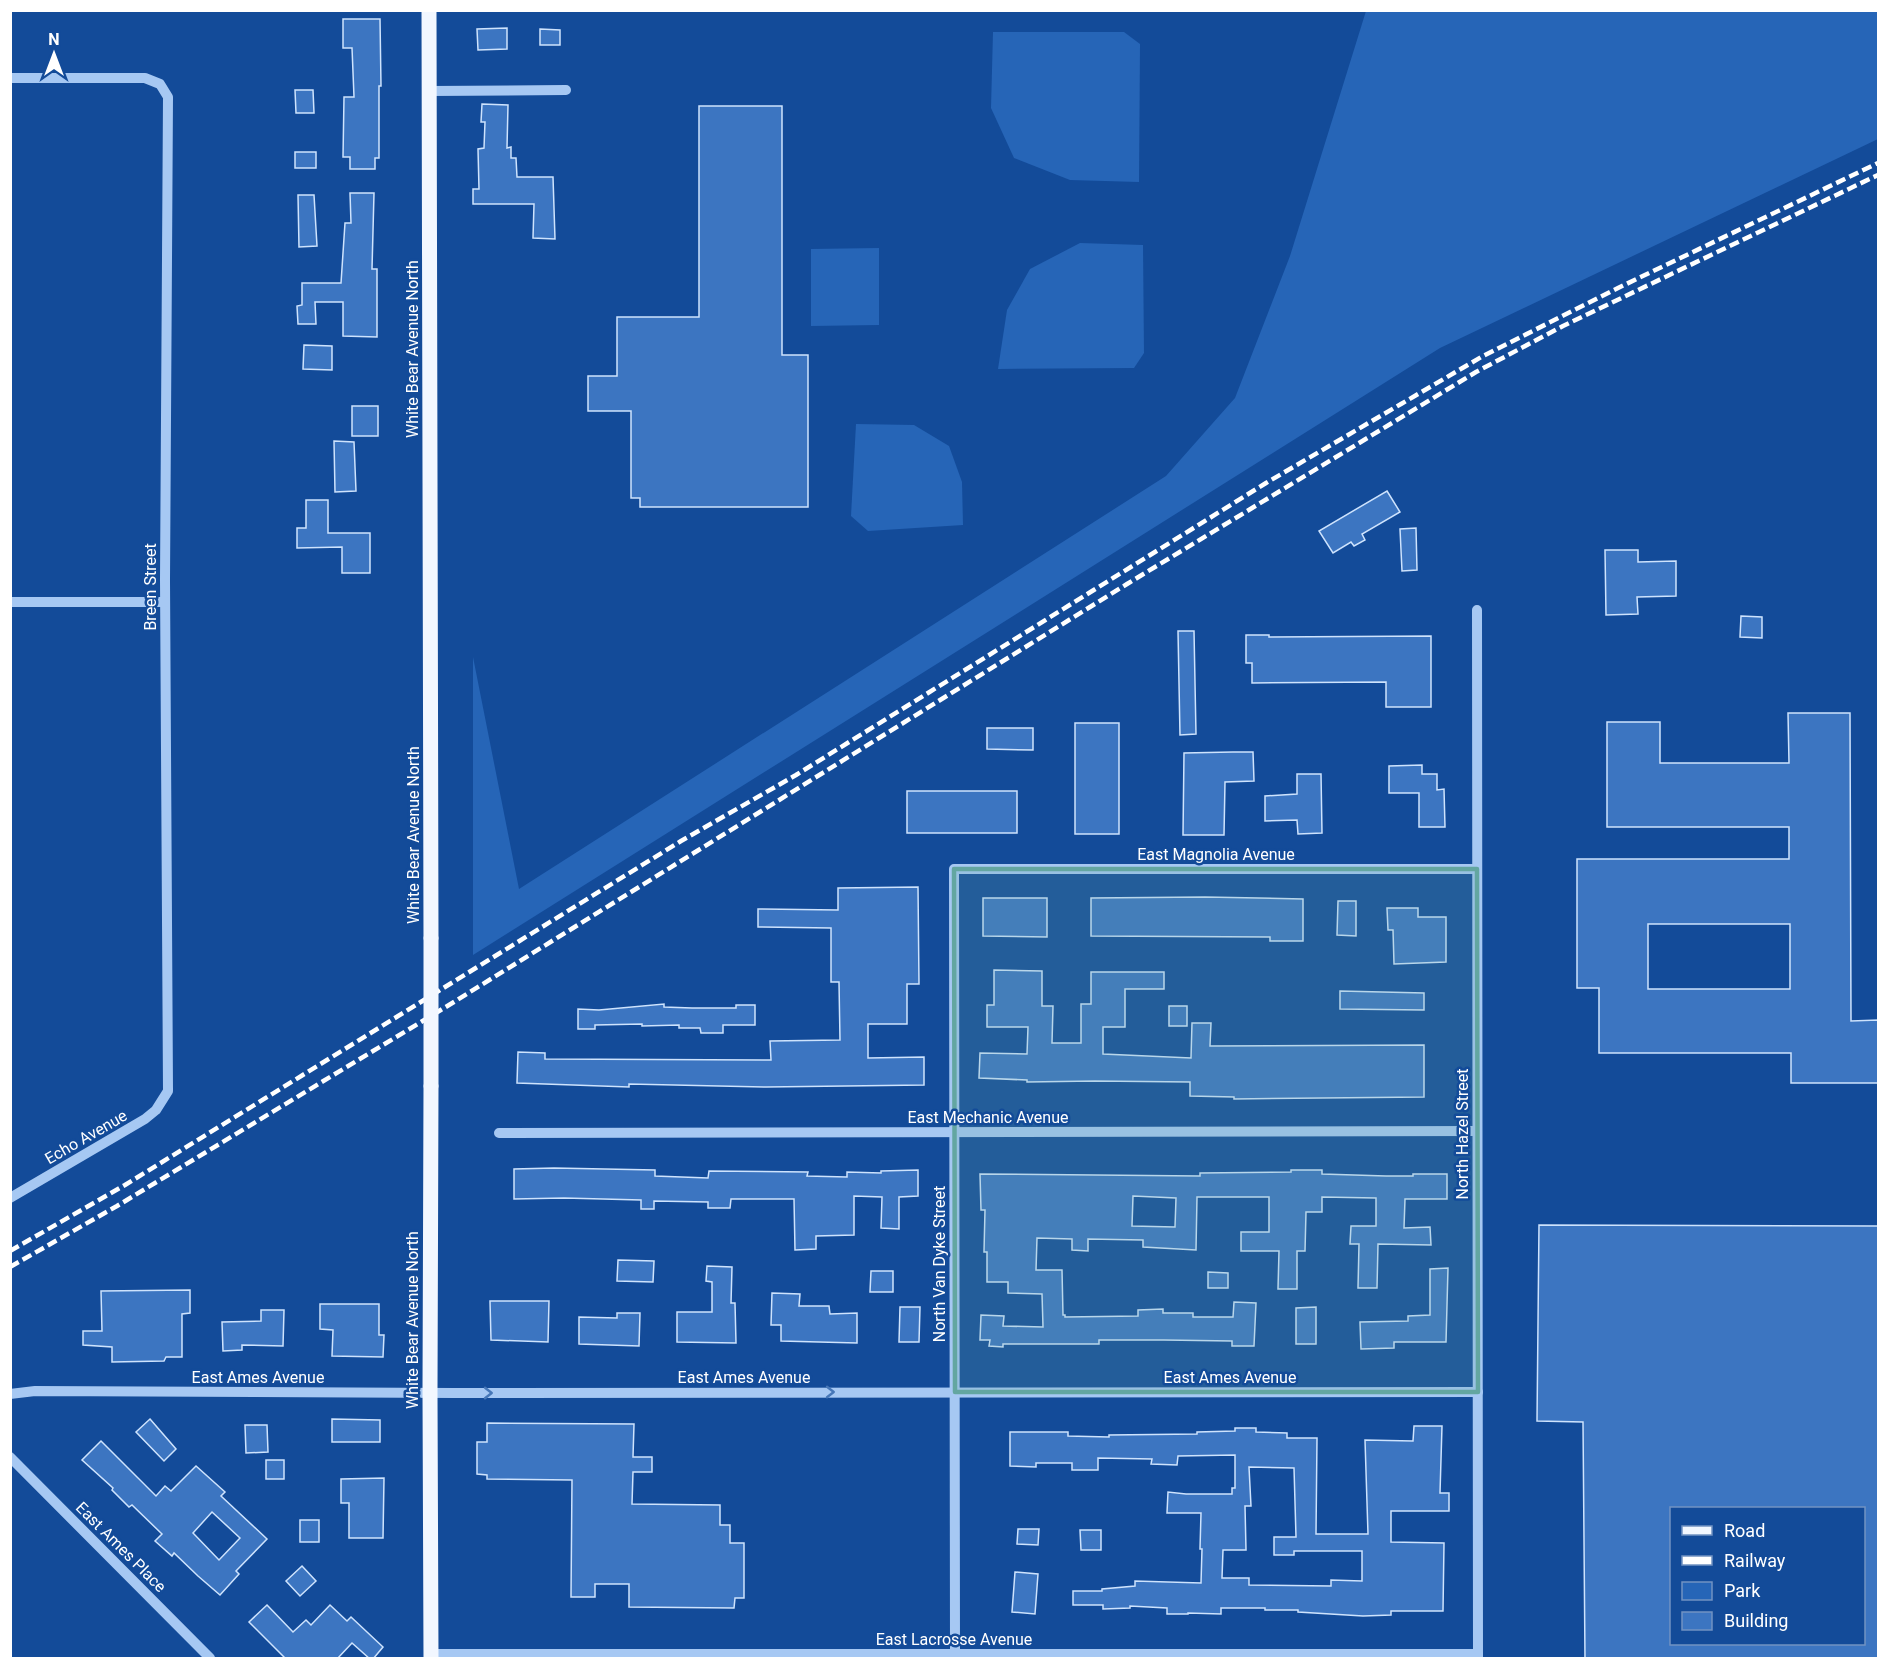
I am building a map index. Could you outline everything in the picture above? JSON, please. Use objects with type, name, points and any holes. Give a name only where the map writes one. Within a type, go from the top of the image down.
[{"type":"main road","name":"White Bear Avenue North","points":[[429,10],[431,1656]]},
{"type":"street","name":"Breen Street","points":[[10,78],[145,78],[160,84],[168,97],[165,602],[168,1091]]},
{"type":"street","points":[[430,91],[566,90]]},
{"type":"street","points":[[10,602],[165,602]]},
{"type":"street","name":"North Hazel Street","points":[[1478,610],[1478,1656]]},
{"type":"street","name":"East Magnolia Avenue","points":[[954,869],[1478,869]]},
{"type":"street","name":"North Van Dyke Street","points":[[954,869],[955,1656]]},
{"type":"street","name":"Echo Avenue","points":[[10,1198],[145,1119],[156,1110],[168,1091]]},
{"type":"street","name":"East Mechanic Avenue","points":[[499,1133],[1478,1131]]},
{"type":"street","name":"East Ames Avenue","points":[[10,1394],[35,1391],[1478,1392]]},
{"type":"street","name":"East Ames Place","points":[[10,1457],[210,1659]]},
{"type":"street","name":"East Lacrosse Avenue","points":[[431,1656],[1478,1656]]},
{"type":"highlighted area","points":[[954,869],[1477,869],[1478,1392],[955,1392]]},
{"type":"green space","points":[[1366,11],[1878,11],[1878,139],[1440,348],[473,955],[473,657],[519,889],[1166,476],[1235,398],[1290,256]]},
{"type":"green space","points":[[993,32],[1124,32],[1140,44],[1139,182],[1070,180],[1014,158],[991,108]]},
{"type":"green space","points":[[1080,243],[1143,245],[1144,353],[1134,368],[998,369],[1007,310],[1030,269]]},
{"type":"green space","points":[[879,248],[879,325],[811,326],[811,249]]},
{"type":"green space","points":[[856,424],[914,425],[949,446],[962,482],[963,525],[868,531],[851,516]]},
{"type":"building","points":[[343,19],[380,19],[379,158],[375,158],[375,169],[350,169],[350,157],[343,157],[344,97],[354,97],[352,48],[343,48]]},
{"type":"building","points":[[507,28],[507,49],[478,50],[477,29]]},
{"type":"building","points":[[540,29],[560,30],[560,45],[540,45]]},
{"type":"building","points":[[295,90],[313,90],[314,113],[296,113]]},
{"type":"building","points":[[482,104],[508,105],[507,148],[511,147],[511,158],[516,158],[517,177],[553,177],[555,239],[533,238],[534,204],[473,204],[473,189],[479,189],[478,149],[484,148],[485,122],[481,122]]},
{"type":"building","points":[[699,106],[782,106],[782,355],[808,355],[808,507],[640,507],[640,498],[631,498],[631,411],[588,411],[588,376],[617,376],[617,317],[699,317]]},
{"type":"building","points":[[295,152],[316,152],[316,168],[295,168]]},
{"type":"building","points":[[350,193],[374,193],[372,269],[377,269],[377,337],[343,336],[343,302],[315,302],[316,324],[298,324],[297,306],[302,305],[302,283],[341,283],[345,223],[351,223]]},
{"type":"building","points":[[298,195],[314,195],[317,246],[299,247]]},
{"type":"building","points":[[304,345],[332,346],[332,370],[303,369]]},
{"type":"building","points":[[352,406],[378,406],[378,436],[352,436]]},
{"type":"building","points":[[334,441],[354,442],[356,491],[335,492]]},
{"type":"building","points":[[1387,491],[1400,512],[1362,534],[1365,540],[1354,546],[1351,542],[1333,553],[1319,531]]},
{"type":"building","points":[[306,500],[328,500],[328,533],[370,533],[370,573],[342,573],[342,547],[297,548],[297,528],[306,528]]},
{"type":"building","points":[[1416,528],[1417,570],[1402,571],[1400,529]]},
{"type":"building","points":[[1605,550],[1638,550],[1638,562],[1676,561],[1676,596],[1637,597],[1638,614],[1606,615]]},
{"type":"building","points":[[1741,616],[1762,617],[1762,638],[1740,637]]},
{"type":"building","points":[[1178,631],[1194,631],[1196,734],[1180,735]]},
{"type":"building","points":[[1246,635],[1269,635],[1269,637],[1431,636],[1431,707],[1386,707],[1386,682],[1252,683],[1252,663],[1246,663]]},
{"type":"building","points":[[1788,713],[1850,713],[1851,1021],[1878,1020],[1878,1083],[1791,1083],[1791,1053],[1599,1053],[1599,988],[1577,988],[1577,859],[1789,859],[1789,827],[1607,827],[1607,722],[1660,722],[1660,763],[1789,763]],"holes":[[[1648,924],[1790,924],[1790,989],[1648,989]]]},
{"type":"building","points":[[1075,723],[1119,723],[1119,834],[1075,834]]},
{"type":"building","points":[[987,728],[1033,728],[1033,750],[987,749]]},
{"type":"building","points":[[1253,752],[1254,781],[1225,782],[1224,835],[1183,835],[1184,753]]},
{"type":"building","points":[[1422,765],[1422,774],[1437,774],[1437,790],[1444,789],[1445,827],[1419,827],[1419,793],[1389,793],[1389,766]]},
{"type":"building","points":[[1297,774],[1321,774],[1322,833],[1298,834],[1297,820],[1265,821],[1265,796],[1297,794]]},
{"type":"building","points":[[907,791],[1017,791],[1017,833],[907,833]]},
{"type":"building","points":[[918,887],[919,984],[907,984],[907,1024],[868,1024],[868,1058],[924,1057],[924,1085],[766,1087],[629,1084],[629,1087],[517,1083],[518,1052],[545,1053],[545,1059],[771,1060],[770,1041],[840,1040],[839,982],[831,982],[831,928],[758,927],[758,909],[838,910],[838,888]]},
{"type":"building","points":[[983,898],[1047,898],[1047,937],[983,936]]},
{"type":"building","points":[[1091,898],[1303,899],[1303,941],[1270,941],[1270,937],[1091,936]]},
{"type":"building","points":[[1338,901],[1356,901],[1356,936],[1337,935]]},
{"type":"building","points":[[1387,908],[1418,908],[1418,917],[1446,917],[1446,962],[1394,964],[1393,930],[1388,930]]},
{"type":"building","points":[[994,970],[1042,971],[1042,1006],[1053,1006],[1052,1043],[1081,1043],[1081,1004],[1091,1004],[1091,972],[1164,972],[1164,989],[1125,989],[1125,1027],[1103,1027],[1103,1054],[1191,1058],[1192,1023],[1211,1023],[1210,1046],[1424,1045],[1424,1097],[1234,1099],[1234,1097],[1190,1096],[1190,1082],[1027,1082],[1027,1080],[979,1078],[980,1053],[1027,1054],[1028,1027],[987,1027],[987,1005],[994,1005]]},
{"type":"building","points":[[1340,991],[1424,993],[1424,1010],[1340,1009]]},
{"type":"building","points":[[664,1004],[664,1007],[692,1008],[736,1008],[736,1005],[755,1005],[755,1025],[723,1025],[723,1033],[701,1033],[700,1028],[679,1028],[679,1025],[595,1025],[595,1029],[578,1029],[578,1009],[599,1010]]},
{"type":"building","points":[[1169,1006],[1187,1006],[1187,1026],[1169,1026]]},
{"type":"building","points":[[514,1169],[655,1170],[655,1176],[708,1178],[709,1171],[808,1172],[807,1176],[847,1177],[847,1172],[881,1173],[881,1171],[918,1170],[918,1196],[899,1197],[899,1229],[881,1228],[882,1197],[854,1196],[854,1235],[816,1236],[816,1249],[795,1250],[794,1199],[731,1199],[730,1208],[708,1208],[708,1202],[654,1201],[654,1209],[641,1209],[641,1200],[514,1199]]},
{"type":"building","points":[[1291,1170],[1322,1170],[1322,1174],[1386,1176],[1447,1174],[1447,1199],[1405,1199],[1404,1228],[1430,1227],[1431,1245],[1378,1244],[1377,1288],[1358,1288],[1359,1244],[1350,1244],[1351,1226],[1376,1226],[1376,1198],[1322,1197],[1322,1212],[1306,1212],[1305,1251],[1297,1251],[1297,1289],[1278,1289],[1279,1251],[1241,1251],[1241,1232],[1269,1232],[1269,1197],[1197,1197],[1196,1250],[1143,1247],[1143,1240],[1088,1239],[1088,1251],[1072,1250],[1072,1239],[1037,1238],[1036,1270],[1062,1270],[1063,1315],[1065,1317],[1138,1316],[1138,1310],[1163,1309],[1163,1313],[1193,1313],[1193,1317],[1233,1317],[1234,1302],[1256,1303],[1254,1346],[1232,1346],[1232,1341],[1099,1340],[1099,1344],[1003,1344],[1003,1347],[989,1346],[990,1340],[980,1340],[981,1315],[1004,1316],[1003,1326],[1043,1327],[1042,1294],[1008,1293],[1008,1282],[987,1282],[987,1252],[984,1252],[985,1210],[981,1210],[980,1174],[1200,1176],[1200,1173],[1291,1172]],"holes":[[[1133,1196],[1176,1198],[1175,1227],[1132,1226]]]},
{"type":"building","points":[[1539,1225],[1878,1226],[1878,1659],[1585,1659],[1583,1422],[1537,1421]]},
{"type":"building","points":[[618,1260],[654,1261],[653,1282],[617,1281]]},
{"type":"building","points":[[707,1266],[732,1267],[731,1303],[735,1303],[736,1343],[677,1342],[677,1312],[712,1312],[712,1282],[706,1281]]},
{"type":"building","points":[[1448,1268],[1446,1342],[1394,1342],[1394,1348],[1361,1349],[1360,1322],[1408,1321],[1408,1316],[1430,1315],[1430,1269]]},
{"type":"building","points":[[871,1271],[893,1271],[893,1292],[870,1292]]},
{"type":"building","points":[[1208,1272],[1228,1273],[1228,1288],[1208,1288]]},
{"type":"building","points":[[190,1290],[190,1313],[182,1314],[182,1357],[166,1357],[164,1361],[112,1362],[112,1347],[83,1345],[83,1331],[102,1331],[101,1291]]},
{"type":"building","points":[[772,1293],[800,1294],[799,1306],[829,1306],[830,1314],[857,1313],[857,1343],[781,1341],[781,1325],[771,1325]]},
{"type":"building","points":[[490,1301],[549,1301],[548,1342],[491,1340]]},
{"type":"building","points":[[320,1304],[379,1304],[379,1335],[384,1335],[383,1357],[332,1356],[333,1330],[320,1329]]},
{"type":"building","points":[[900,1307],[920,1307],[919,1342],[899,1342]]},
{"type":"building","points":[[1316,1307],[1316,1344],[1296,1344],[1296,1308]]},
{"type":"building","points":[[261,1310],[284,1310],[283,1346],[242,1345],[242,1350],[223,1351],[222,1322],[261,1321]]},
{"type":"building","points":[[617,1313],[640,1313],[639,1346],[579,1344],[579,1317],[617,1318]]},
{"type":"building","points":[[150,1419],[176,1449],[164,1461],[136,1432]]},
{"type":"building","points":[[332,1419],[380,1420],[380,1442],[332,1442]]},
{"type":"building","points":[[487,1423],[634,1424],[633,1457],[652,1457],[652,1472],[633,1472],[632,1504],[720,1505],[720,1525],[730,1525],[730,1543],[744,1543],[744,1598],[735,1598],[734,1608],[629,1607],[629,1584],[595,1584],[595,1597],[571,1597],[572,1480],[487,1479],[487,1475],[477,1474],[477,1442],[487,1442]]},
{"type":"building","points":[[245,1425],[267,1425],[268,1452],[246,1453]]},
{"type":"building","points":[[1414,1426],[1442,1426],[1440,1493],[1449,1493],[1449,1511],[1391,1511],[1391,1542],[1444,1543],[1443,1611],[1391,1611],[1391,1615],[1363,1616],[1298,1612],[1298,1610],[1265,1610],[1265,1608],[1221,1608],[1221,1614],[1167,1614],[1167,1608],[1130,1606],[1130,1608],[1103,1609],[1103,1605],[1073,1605],[1073,1591],[1102,1591],[1102,1589],[1135,1586],[1135,1581],[1201,1583],[1201,1513],[1167,1513],[1168,1492],[1232,1494],[1232,1488],[1235,1488],[1235,1455],[1178,1456],[1177,1465],[1151,1464],[1152,1459],[1098,1458],[1098,1470],[1072,1470],[1072,1463],[1036,1463],[1036,1467],[1010,1466],[1010,1432],[1068,1432],[1068,1436],[1109,1437],[1109,1435],[1197,1434],[1197,1432],[1235,1431],[1235,1428],[1256,1428],[1256,1432],[1287,1433],[1287,1438],[1317,1438],[1316,1534],[1368,1534],[1365,1440],[1413,1441]],"holes":[[[1249,1467],[1294,1468],[1296,1537],[1274,1537],[1274,1555],[1294,1555],[1294,1551],[1362,1551],[1362,1581],[1331,1580],[1331,1586],[1249,1585],[1249,1578],[1222,1578],[1223,1550],[1246,1550],[1245,1506],[1251,1506]]]},
{"type":"building","points":[[101,1441],[156,1496],[165,1486],[171,1491],[196,1466],[225,1492],[221,1496],[267,1539],[236,1571],[239,1574],[220,1595],[174,1553],[172,1556],[155,1541],[162,1534],[132,1505],[129,1507],[112,1490],[113,1488],[82,1460]],"holes":[[[212,1512],[240,1538],[219,1560],[193,1533]]]},
{"type":"building","points":[[266,1460],[284,1460],[284,1479],[266,1479]]},
{"type":"building","points":[[384,1478],[383,1538],[349,1538],[349,1503],[341,1503],[341,1479]]},
{"type":"building","points":[[300,1520],[319,1520],[319,1542],[300,1542]]},
{"type":"building","points":[[1018,1529],[1039,1529],[1038,1545],[1017,1544]]},
{"type":"building","points":[[1080,1530],[1101,1530],[1101,1550],[1081,1550]]},
{"type":"building","points":[[302,1566],[316,1581],[300,1596],[286,1581]]},
{"type":"building","points":[[1015,1572],[1038,1574],[1035,1614],[1012,1612]]},
{"type":"building","points":[[267,1605],[293,1632],[306,1620],[311,1625],[330,1605],[347,1621],[351,1617],[383,1647],[373,1659],[370,1659],[352,1643],[337,1659],[286,1659],[249,1622]]},
{"type":"railway","points":[[10,1251],[125,1185],[681,841],[796,775],[1266,483],[1483,356],[1618,288],[1878,163]]},
{"type":"railway","points":[[10,1267],[117,1206],[449,1005],[1127,584],[1476,372],[1563,326],[1878,175]]}]
